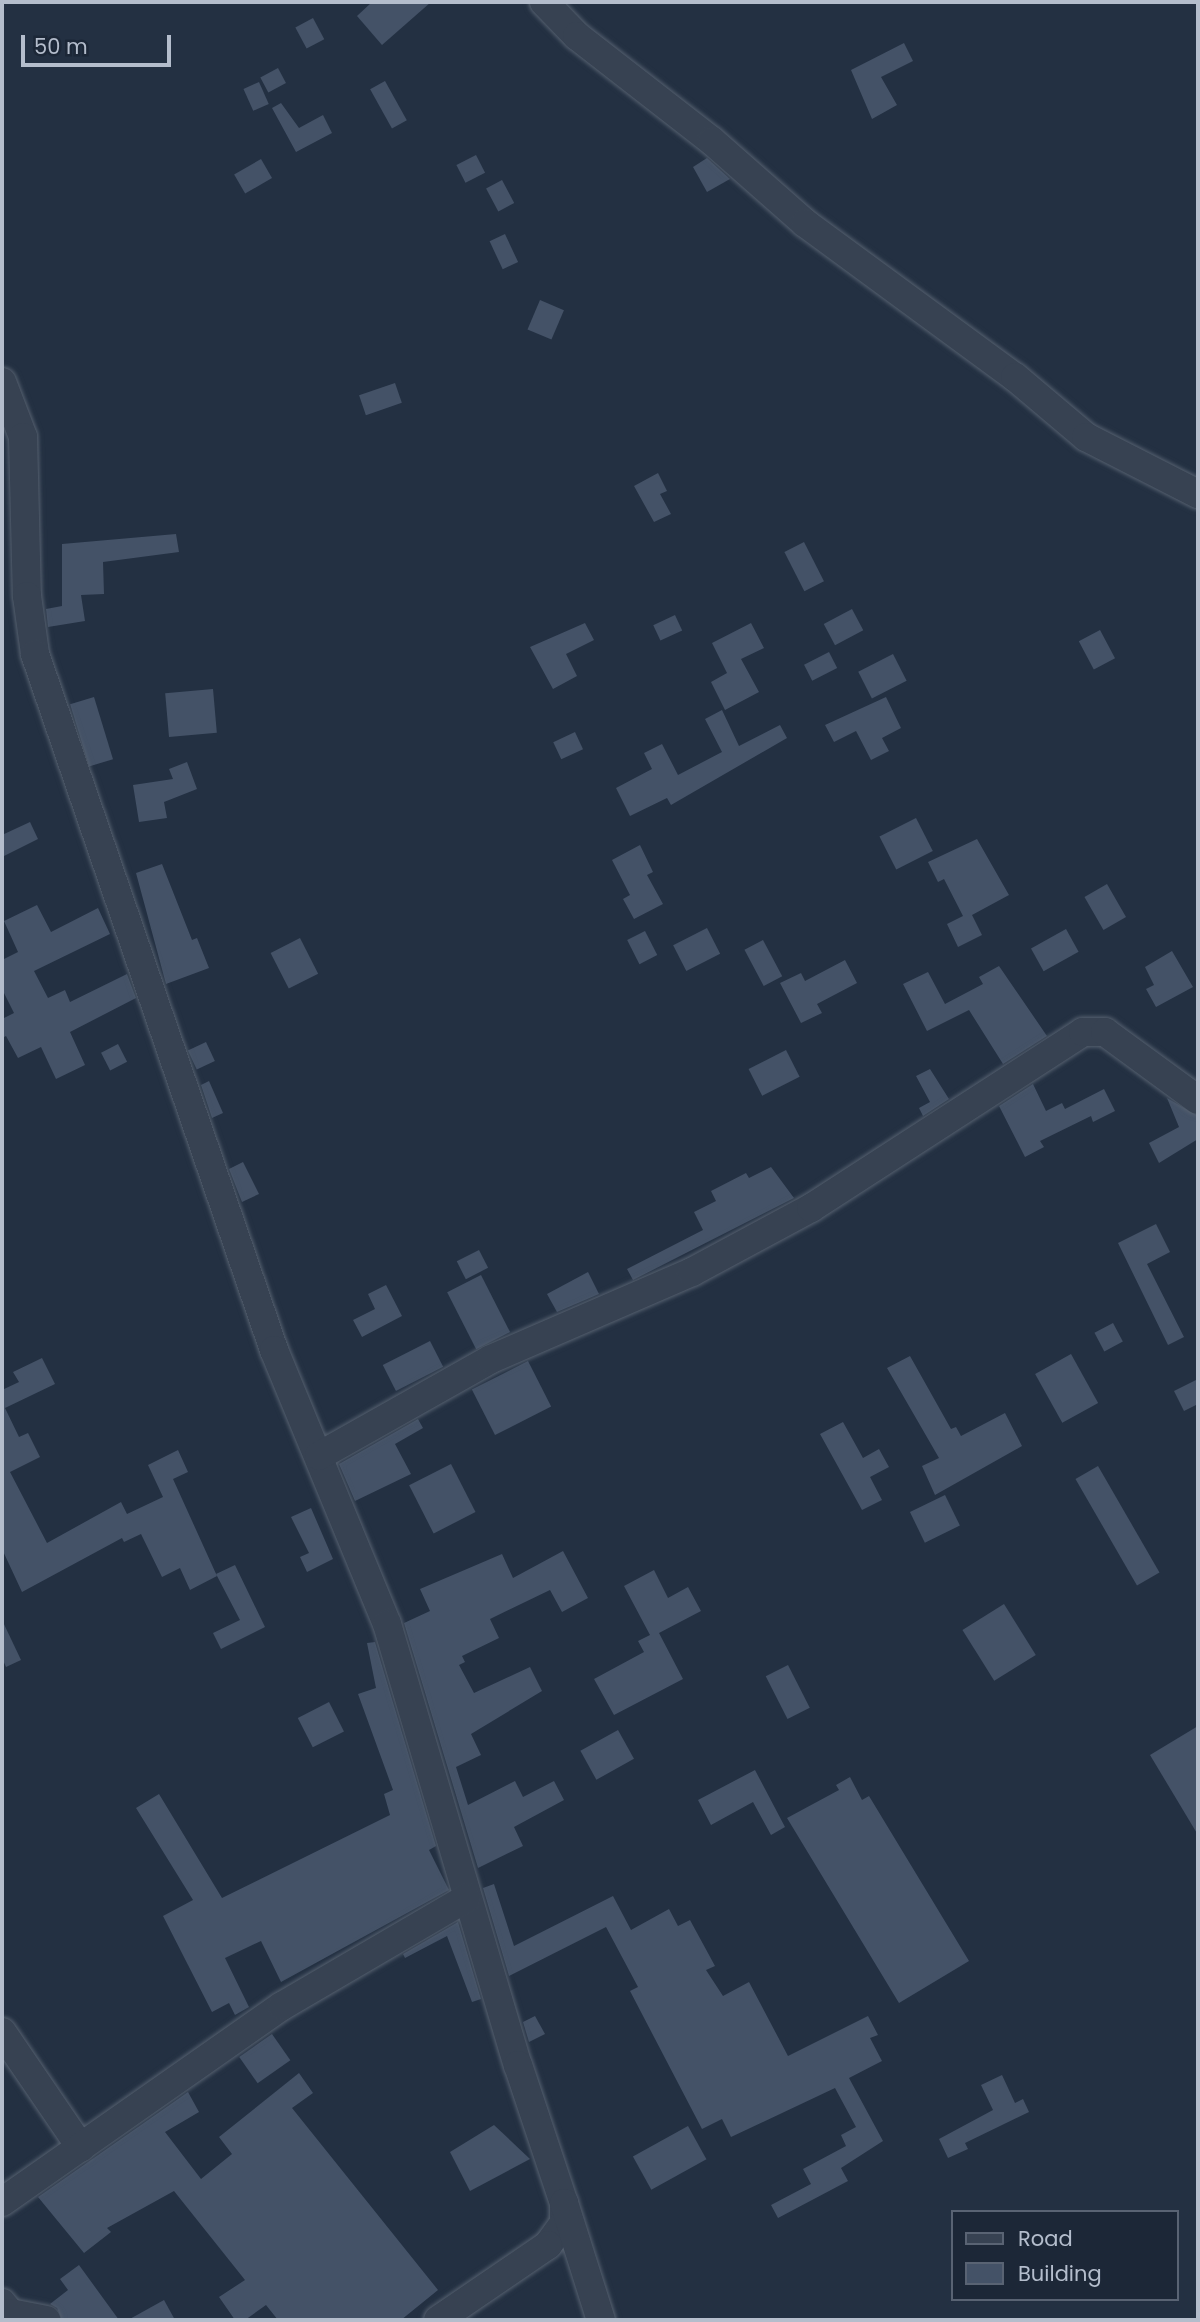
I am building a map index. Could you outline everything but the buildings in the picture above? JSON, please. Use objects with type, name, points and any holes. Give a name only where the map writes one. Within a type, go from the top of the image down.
[{"type":"street","points":[[544,2],[577,37],[712,141],[805,223],[1015,377],[1086,437],[1198,494]]},
{"type":"street","points":[[2,382],[23,436],[27,596],[35,653],[274,1350],[387,1624],[467,1898],[601,2320]]},
{"type":"street","points":[[319,1456],[491,1359],[692,1272],[811,1208],[1083,1032],[1105,1032],[1198,1100]]},
{"type":"street","points":[[2,2202],[282,2006],[467,1898]]},
{"type":"street","points":[[2,2032],[81,2148]]},
{"type":"street","points":[[438,2320],[548,2245],[564,2223],[564,2203]]},
{"type":"street","points":[[2,2303],[10,2313],[46,2320]]}]
